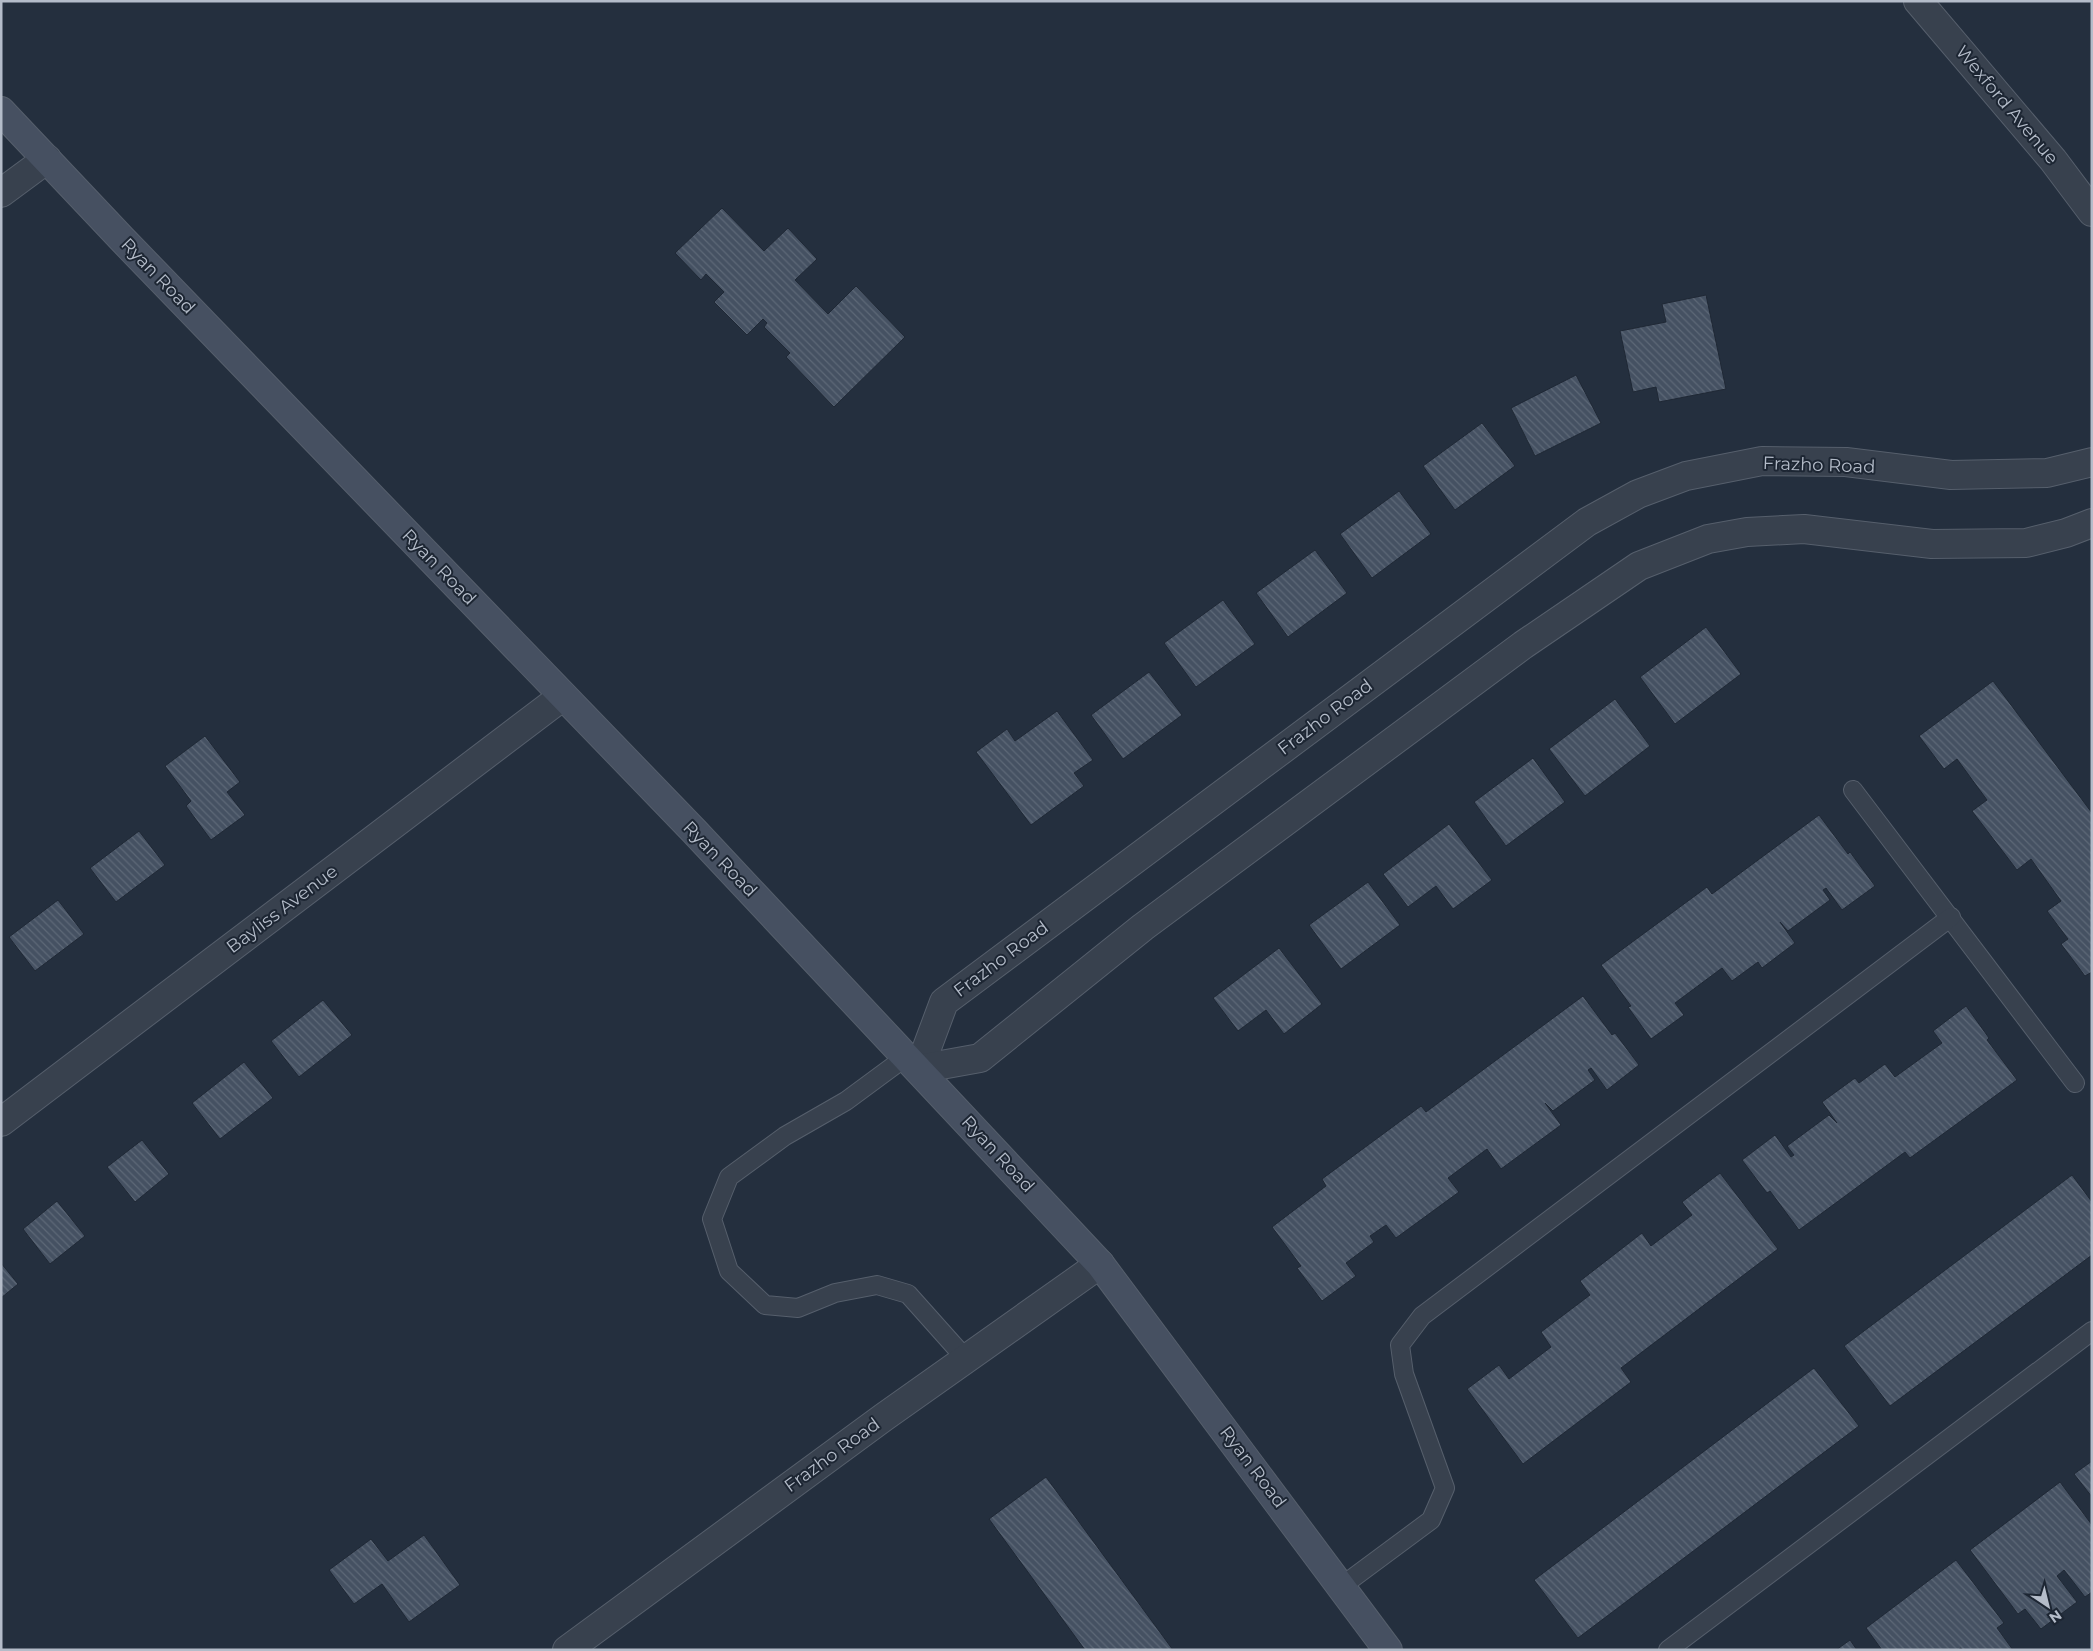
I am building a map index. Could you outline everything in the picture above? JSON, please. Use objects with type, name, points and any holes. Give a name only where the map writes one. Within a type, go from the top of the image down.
[{"type":"main road","name":"Ryan Road","points":[[1,111],[913,1063],[1100,1264],[1388,1650]]},
{"type":"street","name":"Wexford Avenue","points":[[1918,1],[2053,160],[2092,212]]},
{"type":"street","points":[[1,193],[47,159]]},
{"type":"street","name":"Frazho Road","points":[[913,1063],[944,1002],[1586,522],[1638,494],[1686,476],[1762,461],[1846,462],[1951,475],[2047,473],[2092,462]]},
{"type":"street","points":[[913,1063],[980,1058],[1143,927],[1523,645],[1639,566],[1708,539],[1747,532],[1804,529],[1932,544],[2026,543],[2066,533],[2092,523]]},
{"type":"street","name":"Bayliss Avenue","points":[[1,1122],[562,696]]},
{"type":"street","name":"Frazho Road","points":[[567,1650],[966,1359],[1100,1264]]},
{"type":"lane","points":[[1853,790],[2075,1083]]},
{"type":"lane","points":[[1342,1586],[1431,1520],[1445,1488],[1404,1374],[1400,1345],[1422,1316],[1951,918]]},
{"type":"lane","points":[[913,1063],[785,1136],[729,1177],[712,1219],[729,1271],[765,1305],[798,1308],[835,1293],[877,1285],[908,1294],[966,1359]]},
{"type":"lane","points":[[1668,1650],[2092,1331]]},
{"type":"building","points":[[722,208],[764,251],[788,228],[817,259],[795,280],[828,314],[856,286],[905,337],[834,407],[786,357],[790,353],[764,327],[767,323],[763,319],[747,335],[714,302],[724,292],[706,274],[701,280],[675,253]]},
{"type":"building","points":[[1706,295],[1726,389],[1659,402],[1656,387],[1633,392],[1620,331],[1666,322],[1662,304]]},
{"type":"building","points":[[1576,375],[1601,423],[1535,456],[1511,408]]},
{"type":"building","points":[[1482,423],[1515,466],[1455,510],[1423,466]]},
{"type":"building","points":[[1399,491],[1431,534],[1372,578],[1340,534]]},
{"type":"building","points":[[1315,550],[1347,593],[1288,637],[1256,593]]},
{"type":"building","points":[[1223,600],[1255,644],[1196,687],[1164,643]]},
{"type":"building","points":[[1706,627],[1741,674],[1675,724],[1640,677]]},
{"type":"building","points":[[1149,672],[1182,715],[1123,759],[1091,715]]},
{"type":"building","points":[[1993,681],[2092,813],[2092,972],[2085,976],[2061,944],[2068,939],[2047,911],[2061,901],[2031,859],[2017,870],[1972,811],[1987,800],[1957,759],[1944,769],[1919,736]]},
{"type":"building","points":[[1615,699],[1650,746],[1585,796],[1549,749]]},
{"type":"building","points":[[1057,711],[1093,760],[1074,773],[1084,786],[1031,825],[976,752],[1007,729],[1015,741]]},
{"type":"building","points":[[205,736],[240,782],[227,792],[245,815],[211,840],[186,806],[191,801],[165,766]]},
{"type":"building","points":[[1533,758],[1565,802],[1506,846],[1474,802]]},
{"type":"building","points":[[1819,815],[1875,886],[1842,910],[1826,888],[1823,890],[1830,900],[1788,931],[1780,922],[1795,943],[1762,968],[1758,962],[1732,981],[1722,968],[1675,1003],[1684,1015],[1651,1039],[1628,1007],[1631,1006],[1601,965],[1707,887],[1712,894]]},
{"type":"building","points":[[1449,824],[1492,880],[1453,909],[1436,886],[1408,907],[1383,874]]},
{"type":"building","points":[[139,831],[165,865],[116,902],[90,868]]},
{"type":"building","points":[[1368,882],[1400,925],[1341,969],[1309,925]]},
{"type":"building","points":[[58,900],[84,934],[35,971],[9,937]]},
{"type":"building","points":[[1279,948],[1322,1004],[1284,1034],[1266,1010],[1238,1031],[1213,998]]},
{"type":"building","points":[[1583,996],[1612,1035],[1615,1033],[1639,1065],[1607,1090],[1591,1068],[1588,1070],[1595,1080],[1553,1111],[1545,1103],[1561,1125],[1501,1169],[1487,1149],[1448,1178],[1459,1192],[1396,1238],[1386,1225],[1370,1236],[1374,1242],[1346,1263],[1356,1276],[1322,1301],[1297,1268],[1301,1266],[1272,1227],[1326,1186],[1322,1179],[1421,1106],[1426,1112]]},
{"type":"building","points":[[323,1000],[352,1035],[299,1077],[271,1041]]},
{"type":"building","points":[[1966,1006],[1989,1038],[1987,1040],[2017,1080],[1910,1158],[1905,1152],[1799,1230],[1770,1191],[1767,1193],[1742,1160],[1775,1135],[1791,1157],[1794,1155],[1787,1146],[1829,1115],[1837,1123],[1822,1102],[1855,1078],[1859,1083],[1885,1064],[1895,1077],[1942,1043],[1933,1031]]},
{"type":"building","points":[[244,1062],[273,1098],[220,1139],[192,1103]]},
{"type":"building","points":[[142,1140],[169,1174],[135,1202],[107,1167]]},
{"type":"building","points":[[1720,1173],[1778,1249],[1621,1368],[1631,1382],[1523,1464],[1467,1389],[1499,1365],[1509,1379],[1551,1347],[1541,1332],[1590,1295],[1580,1281],[1642,1233],[1651,1246],[1692,1215],[1682,1202]]},
{"type":"building","points":[[2072,1175],[2092,1202],[2092,1255],[1890,1406],[1844,1346]]},
{"type":"building","points":[[57,1201],[85,1236],[50,1264],[23,1229]]},
{"type":"building","points":[[1,1263],[18,1284],[1,1298]]},
{"type":"building","points":[[1814,1368],[1859,1426],[1578,1638],[1534,1580]]},
{"type":"building","points":[[2092,1461],[2092,1497],[2074,1474]]},
{"type":"building","points":[[1046,1477],[1173,1650],[1085,1650],[989,1519]]},
{"type":"building","points":[[2060,1482],[2092,1525],[2092,1592],[2085,1597],[2064,1570],[2057,1576],[2077,1602],[2041,1629],[2025,1609],[2018,1614],[1970,1550]]},
{"type":"building","points":[[424,1535],[460,1585],[409,1622],[382,1584],[354,1604],[329,1570],[371,1539],[388,1561]]},
{"type":"building","points":[[1956,1560],[2004,1623],[1997,1628],[2013,1650],[1962,1650],[1961,1648],[1958,1650],[1882,1650],[1866,1628]]},
{"type":"building","points":[[1850,1640],[1857,1650],[1836,1650]]}]
